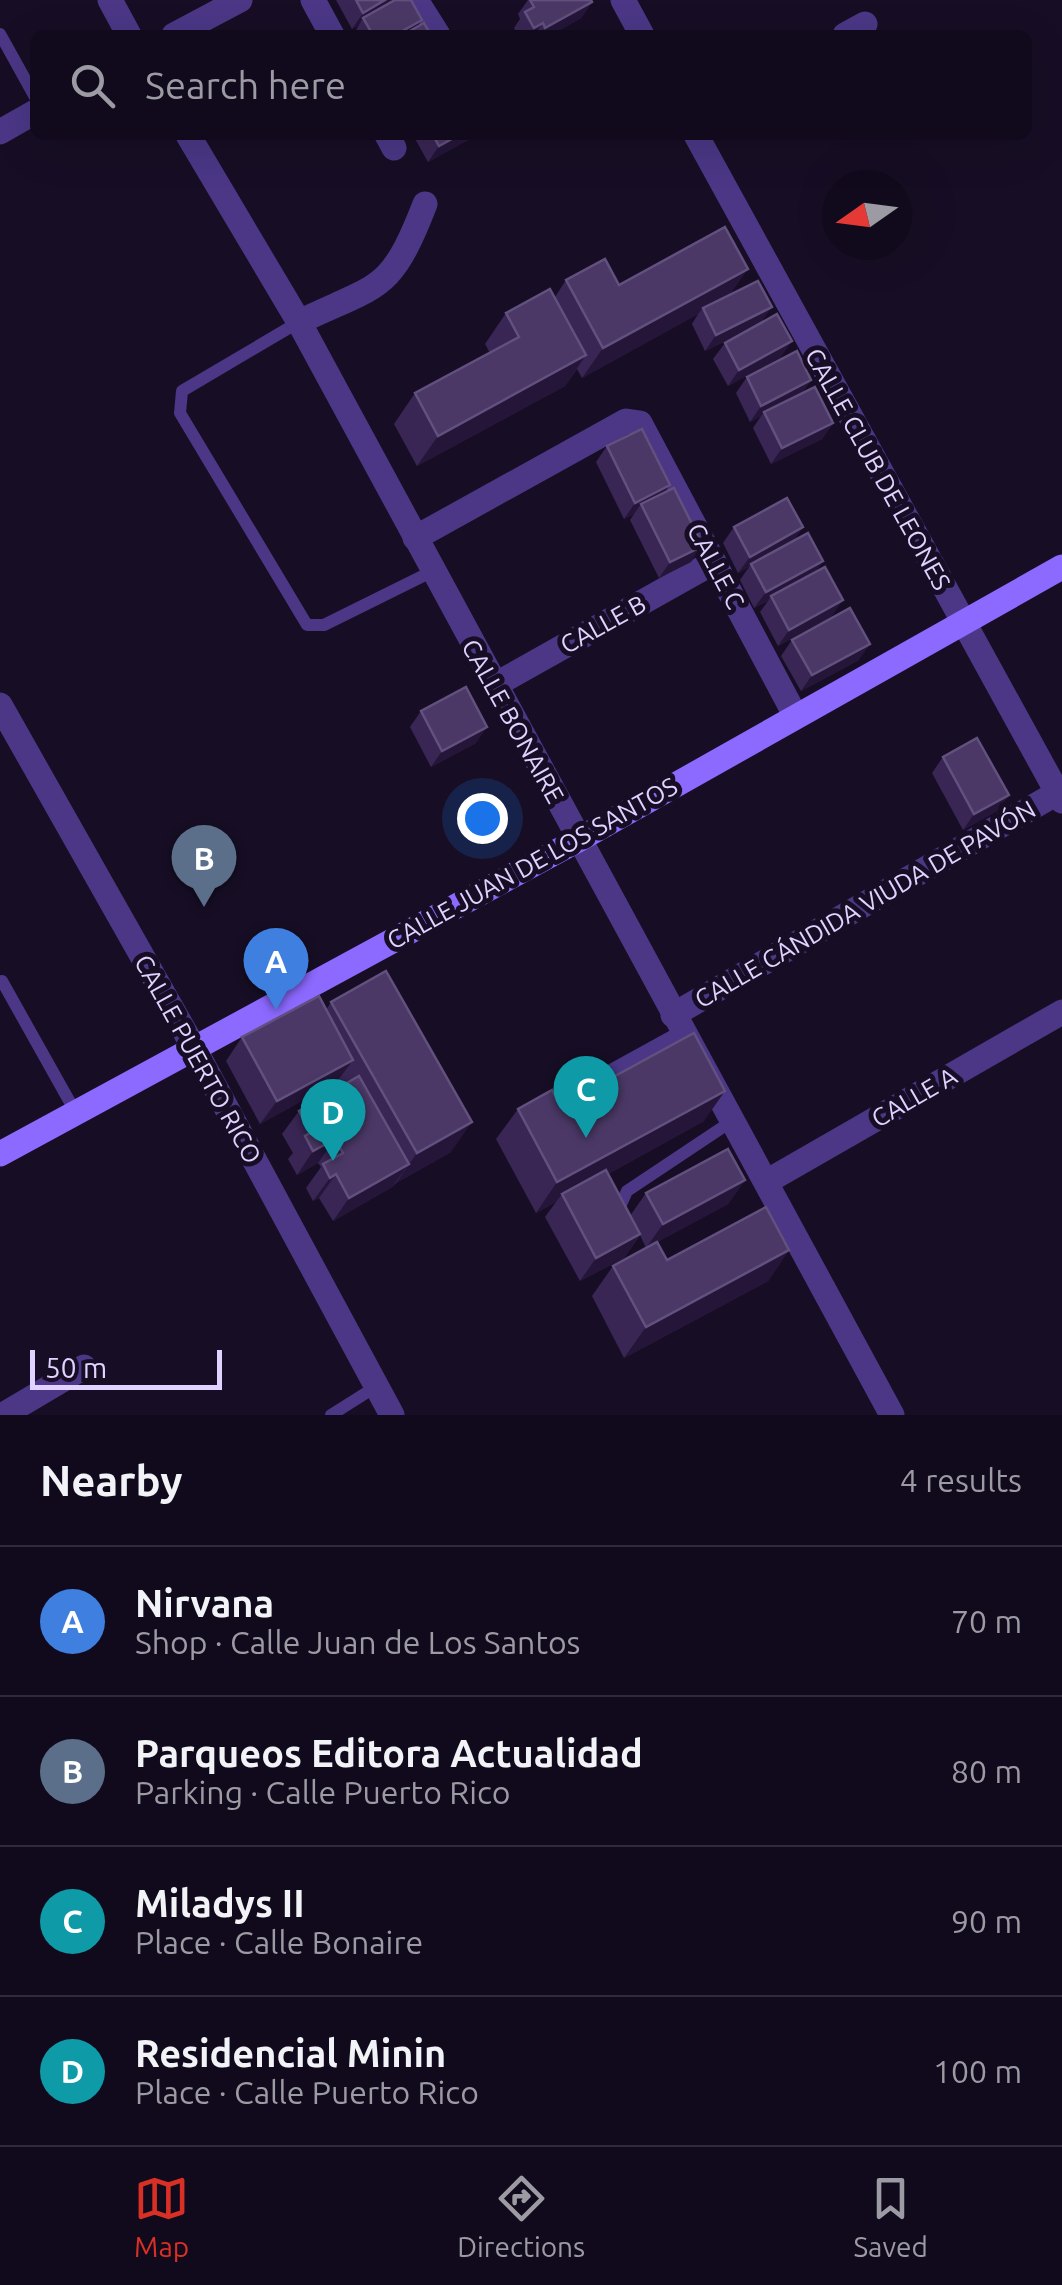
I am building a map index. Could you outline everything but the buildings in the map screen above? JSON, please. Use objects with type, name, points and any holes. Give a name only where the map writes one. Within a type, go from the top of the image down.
[{"type":"street","points":[[110,0],[126,30]]},
{"type":"street","points":[[183,30],[240,0]]},
{"type":"street","points":[[313,0],[329,30]]},
{"type":"street","points":[[416,0],[435,30]]},
{"type":"street","points":[[623,0],[639,30]]},
{"type":"street","points":[[0,132],[30,115]]},
{"type":"street","name":"CALLE BONAIRE","points":[[191,140],[299,322],[493,686],[734,1119],[892,1415]]},
{"type":"street","name":"CALLE CLUB DE LEONES","points":[[699,140],[1060,797]]},
{"type":"street","points":[[299,322],[390,276],[407,250],[425,204]]},
{"type":"street","name":"CALLE C","points":[[415,538],[632,420],[640,423],[795,715]]},
{"type":"street","name":"CALLE B","points":[[493,686],[714,562]]},
{"type":"street","name":"CALLE JUAN DE LOS SANTOS","points":[[0,1154],[578,840],[1062,567]]},
{"type":"street","name":"CALLE PUERTO RICO","points":[[0,705],[193,1046],[392,1415]]},
{"type":"street","name":"CALLE CÁNDIDA VIUDA DE PAVÓN","points":[[548,1112],[680,1026],[1060,797]]},
{"type":"street","name":"CALLE A","points":[[766,1182],[1062,1012]]},
{"type":"street","points":[[3,1415],[84,1367]]},
{"type":"lane","points":[[0,34],[30,89]]},
{"type":"lane","points":[[299,322],[182,391],[180,413],[307,625],[324,625],[433,571]]},
{"type":"lane","points":[[2,981],[76,1113]]},
{"type":"lane","points":[[626,1232],[617,1207],[628,1191],[734,1119]]},
{"type":"lane","points":[[331,1415],[376,1386]]},
{"type":"place","name":"Parqueos Editora Actualidad","points":[[204,907]]},
{"type":"place","name":"Nirvana","points":[[276,1010]]},
{"type":"place","name":"Miladys II","points":[[586,1138]]},
{"type":"place","name":"Residencial Minin","points":[[333,1161]]}]
